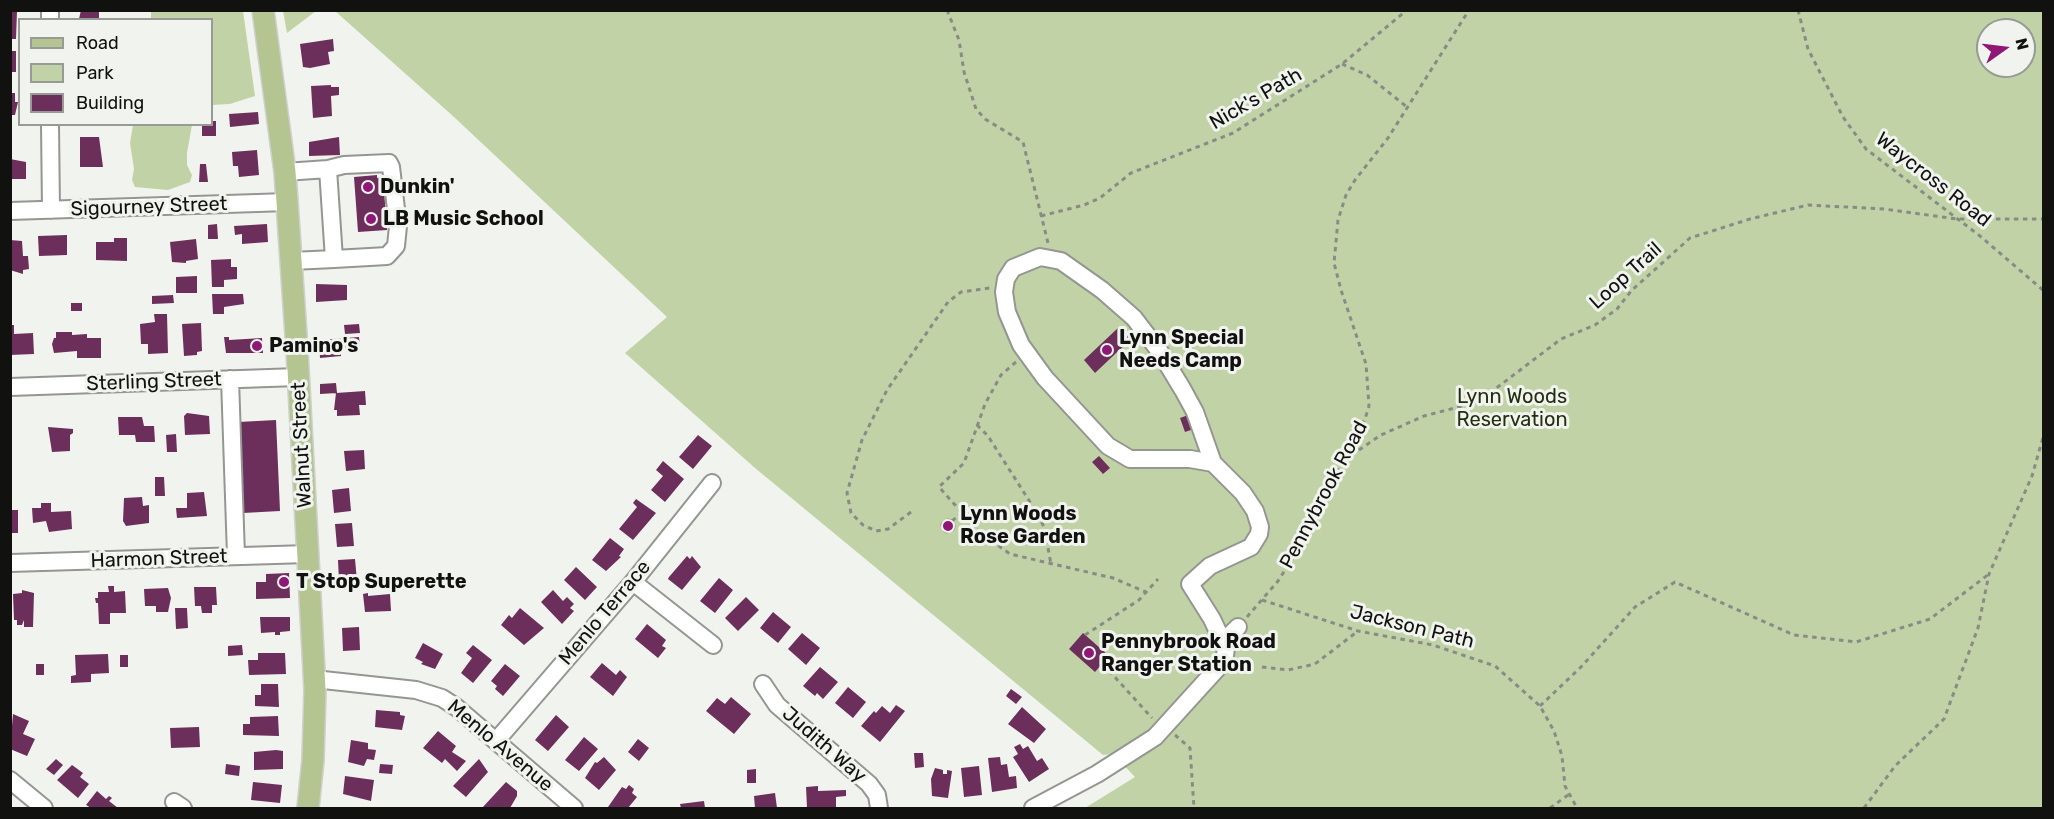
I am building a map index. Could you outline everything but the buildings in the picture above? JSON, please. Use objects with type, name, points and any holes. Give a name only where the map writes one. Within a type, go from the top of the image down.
[{"type":"main road","name":"Walnut Street","points":[[263,10],[285,172],[292,261],[314,679],[314,739],[308,808]]},
{"type":"street","points":[[50,126],[51,210]]},
{"type":"street","points":[[285,172],[386,162],[392,167],[398,226],[394,249],[385,257],[292,261]]},
{"type":"street","points":[[328,169],[334,259]]},
{"type":"street","name":"Sigourney Street","points":[[10,211],[288,202]]},
{"type":"street","points":[[1049,257],[1032,258],[1013,268],[1004,287],[1007,312],[1027,354],[1045,378],[1114,453],[1138,460],[1190,459],[1212,463]]},
{"type":"street","name":"Pennybrook Road","points":[[1049,257],[1061,261],[1102,290],[1134,318],[1172,371],[1195,412],[1212,463],[1243,493],[1255,511],[1260,527],[1259,534],[1251,548],[1210,566],[1190,584],[1212,619],[1223,642]]},
{"type":"street","name":"Sterling Street","points":[[10,387],[298,377]]},
{"type":"street","points":[[230,379],[236,556]]},
{"type":"street","name":"Menlo Terrace","points":[[496,741],[633,582],[712,483]]},
{"type":"street","name":"Harmon Street","points":[[10,563],[308,554]]},
{"type":"street","points":[[633,582],[713,645]]},
{"type":"street","points":[[1033,808],[1134,752],[1164,727],[1226,659],[1227,651],[1223,642],[1238,627]]},
{"type":"street","name":"Menlo Avenue","points":[[314,679],[434,695],[456,707],[574,808]]},
{"type":"street","name":"Judith Way","points":[[763,684],[777,705],[869,784],[877,795],[879,808]]},
{"type":"street","points":[[10,780],[44,808]]},
{"type":"path","points":[[947,10],[959,40],[971,98],[985,119],[1023,142],[1047,233],[1049,257]]},
{"type":"path","name":"Nick's Path","points":[[1041,216],[1084,205],[1100,198],[1131,173],[1233,133],[1342,64],[1407,10]]},
{"type":"path","name":"Pennybrook Road","points":[[1238,627],[1262,600],[1296,553],[1365,419],[1370,396],[1366,364],[1336,272],[1334,252],[1338,220],[1355,180],[1388,138],[1469,10]]},
{"type":"path","name":"Waycross Road","points":[[1798,10],[1808,49],[1843,117],[1866,149],[1957,219],[2043,291]]},
{"type":"path","points":[[1342,64],[1367,75],[1407,107]]},
{"type":"path","name":"Loop Trail","points":[[1344,460],[1382,435],[1424,416],[1478,402],[1561,339],[1595,325],[1617,309],[1632,290],[1690,238],[1750,219],[1808,205],[1884,209],[1957,219],[2043,219]]},
{"type":"path","points":[[911,512],[888,529],[876,531],[862,525],[851,513],[847,493],[862,440],[887,390],[948,302],[968,290],[1004,287]]},
{"type":"path","points":[[1027,354],[1001,375],[977,425],[964,463],[939,487],[980,532],[1010,554],[1113,578],[1146,592]]},
{"type":"path","points":[[977,425],[988,436],[1037,513],[1044,527],[1051,564]]},
{"type":"path","points":[[1864,808],[1895,766],[1944,719],[1978,628],[1989,574],[2032,476],[2043,434]]},
{"type":"path","points":[[952,521],[952,530],[943,530],[943,521],[952,521],[962,513]]},
{"type":"path","points":[[1540,706],[1581,667],[1635,607],[1675,582],[1794,634],[1856,642],[1930,619],[1989,574]]},
{"type":"path","points":[[1085,634],[1139,600],[1158,579]]},
{"type":"path","name":"Jackson Path","points":[[1262,600],[1358,631],[1433,645],[1495,666],[1540,706],[1559,743],[1568,795],[1577,808]]},
{"type":"path","points":[[1262,667],[1288,670],[1315,664],[1358,631]]},
{"type":"path","points":[[1103,664],[1164,727],[1190,748],[1194,808]]},
{"type":"path","points":[[1551,808],[1568,795]]},
{"type":"green space","points":[[283,10],[316,11],[287,33]]},
{"type":"green space","points":[[151,11],[243,11],[255,96],[230,104],[213,105],[213,18],[151,18]]},
{"type":"green space","name":"Lynn Woods Reservation","points":[[335,11],[2043,11],[2043,808],[1085,808],[1135,777],[1113,754],[1103,755],[755,468],[625,353],[667,317],[454,117]]},
{"type":"green space","points":[[133,126],[192,126],[187,153],[187,165],[192,175],[190,182],[168,190],[135,187],[132,180],[134,169],[130,143]]},
{"type":"place","name":"Dunkin'","points":[[368,187]]},
{"type":"place","name":"LB Music School","points":[[371,219]]},
{"type":"place","name":"Pamino's","points":[[257,346]]},
{"type":"place","name":"Lynn Special Needs Camp","points":[[1107,350]]},
{"type":"place","name":"Lynn Woods Rose Garden","points":[[948,526]]},
{"type":"place","name":"T Stop Superette","points":[[284,582]]},
{"type":"place","name":"Pennybrook Road Ranger Station","points":[[1089,653]]}]
